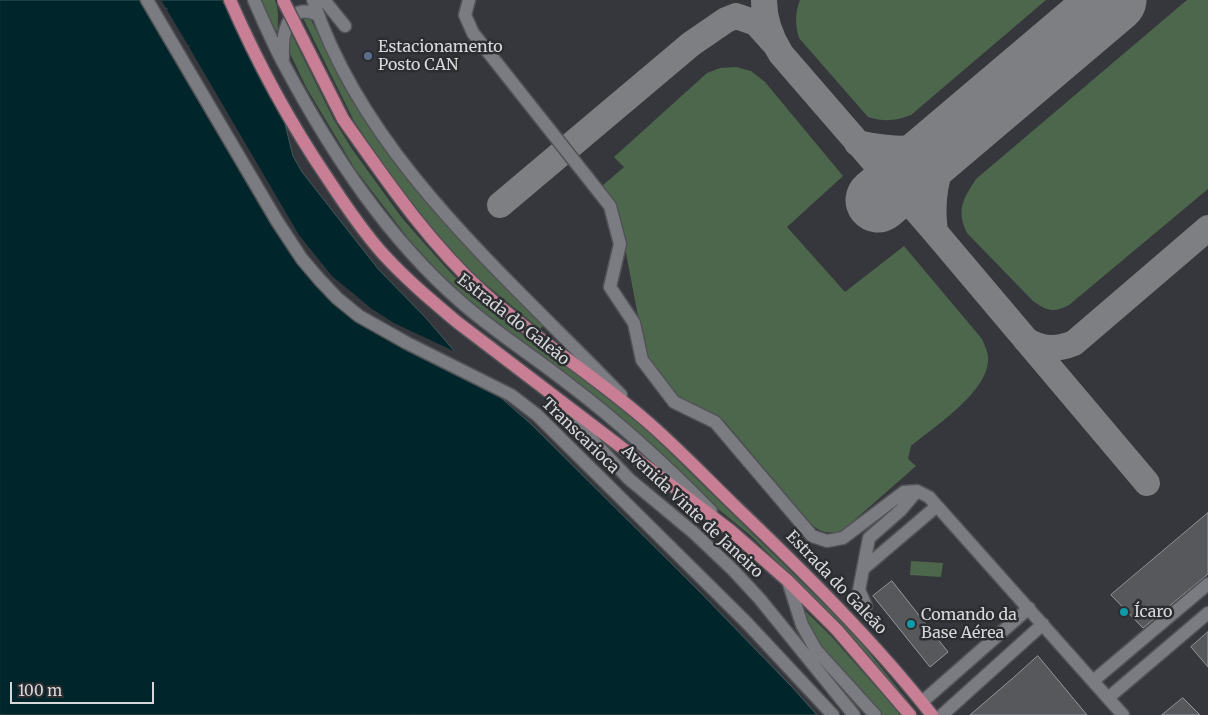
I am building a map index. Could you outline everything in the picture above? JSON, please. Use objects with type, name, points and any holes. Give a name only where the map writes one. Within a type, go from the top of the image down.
[{"type":"main road","name":"Estrada do Galeão","points":[[230,0],[266,75],[304,143],[346,206],[384,254],[414,286],[539,386],[730,530],[788,581],[837,630],[910,715]]},
{"type":"main road","name":"Estrada do Galeão","points":[[282,0],[343,119],[413,217],[459,268],[484,292],[548,345],[644,418],[854,623],[932,715]]},
{"type":"street","name":"Transcarioca","points":[[147,0],[277,221],[302,259],[337,298],[359,316],[398,339],[512,395],[543,421],[747,623],[832,715]]},
{"type":"street","name":"Estrada do Galeão","points":[[254,0],[285,67],[323,133],[361,190],[405,246],[462,304],[597,406],[651,452],[730,530]]},
{"type":"street","name":"Estrada do Galeão","points":[[313,0],[341,64],[361,102],[386,139],[426,191],[468,239],[644,418]]},
{"type":"street","points":[[469,0],[465,15],[472,34],[610,206],[620,244],[610,287],[634,323],[642,360],[674,402],[715,422],[812,536],[827,541],[844,538],[869,538]]},
{"type":"street","points":[[285,67],[283,58],[284,26],[289,13],[295,8],[301,6],[310,9],[318,15],[328,5],[345,26]]},
{"type":"street","name":"Avenida Vinte de Janeiro","points":[[539,386],[572,417],[630,479],[694,533],[732,569],[759,598],[854,715]]},
{"type":"street","points":[[844,538],[904,492],[917,491],[929,497],[1123,715]]},
{"type":"street","points":[[866,606],[859,590],[869,538],[901,510],[917,491]]},
{"type":"street","points":[[862,569],[937,506]]},
{"type":"street","points":[[788,581],[802,625],[816,650],[875,715]]},
{"type":"street","points":[[1094,681],[1208,584]]},
{"type":"street","points":[[922,702],[1028,608]]},
{"type":"street","points":[[1108,698],[1208,613]]},
{"type":"street","points":[[942,715],[1043,624]]},
{"type":"green space","points":[[260,0],[275,0],[278,13],[278,34]]},
{"type":"green space","points":[[800,0],[1046,0],[911,115],[895,120],[880,120],[868,117],[799,38],[796,19]]},
{"type":"green space","points":[[1187,0],[1208,0],[1208,189],[1069,305],[1054,310],[1042,307],[1033,301],[967,233],[962,218],[962,205],[976,179]]},
{"type":"green space","points":[[301,14],[310,18],[349,94],[408,177],[545,324],[540,329],[472,273],[429,227],[401,191],[354,121]]},
{"type":"green space","points":[[289,29],[334,120],[352,149],[402,218],[447,269],[476,298],[524,336],[595,387],[643,426],[833,613],[863,645],[908,701],[906,703],[869,657],[832,616],[750,535],[712,504],[581,387],[476,307],[411,242],[355,169],[306,87],[287,47]]},
{"type":"green space","points":[[736,67],[751,71],[765,82],[843,176],[787,227],[845,292],[904,246],[982,339],[988,357],[986,370],[971,395],[911,446],[908,459],[916,466],[842,531],[826,532],[812,525],[725,422],[716,415],[699,409],[677,396],[649,363],[644,348],[619,216],[614,204],[602,186],[624,167],[614,157],[707,73],[720,68]]},
{"type":"green space","points":[[911,561],[943,563],[941,577],[910,575]]},
{"type":"green space","points":[[799,605],[830,635],[901,715],[880,715],[813,638]]},
{"type":"water","points":[[0,0],[226,0],[284,120],[293,156],[302,172],[379,270],[425,317],[475,375],[531,424],[698,590],[817,715],[0,715]]},
{"type":"pier","points":[[139,0],[161,0],[166,8],[168,8],[167,10],[188,45],[190,45],[189,47],[299,235],[332,276],[372,309],[394,323],[460,354],[477,373],[505,398],[504,400],[477,382],[378,335],[358,322],[313,283],[274,230]]},
{"type":"building","points":[[1208,513],[1208,574],[1143,628],[1111,595]]},
{"type":"building","name":"Comando da Base Aérea","points":[[892,581],[948,652],[930,667],[873,596]]},
{"type":"building","points":[[1208,632],[1208,667],[1191,647]]},
{"type":"building","points":[[1038,656],[1087,715],[970,715],[1013,678]]},
{"type":"building","points":[[1183,698],[1200,715],[1162,715]]},
{"type":"taxiway","points":[[764,0],[769,28],[781,54],[935,232],[1147,483]]},
{"type":"taxiway","points":[[500,205],[691,44],[726,20],[736,16],[756,23],[774,43]]},
{"type":"taxiway","points":[[857,143],[904,149],[918,147],[944,139],[972,121]]},
{"type":"taxiway","points":[[935,232],[934,205],[938,178],[947,153],[962,130]]},
{"type":"taxiway","points":[[1026,340],[1038,346],[1050,348],[1074,343],[1208,228]]},
{"type":"runway","points":[[878,200],[1114,0]]},
{"type":"place","name":"Estacionamento Posto CAN","points":[[368,56]]},
{"type":"place","name":"Ícaro","points":[[1124,612]]},
{"type":"place","name":"Comando da Base Aérea","points":[[911,624]]}]
